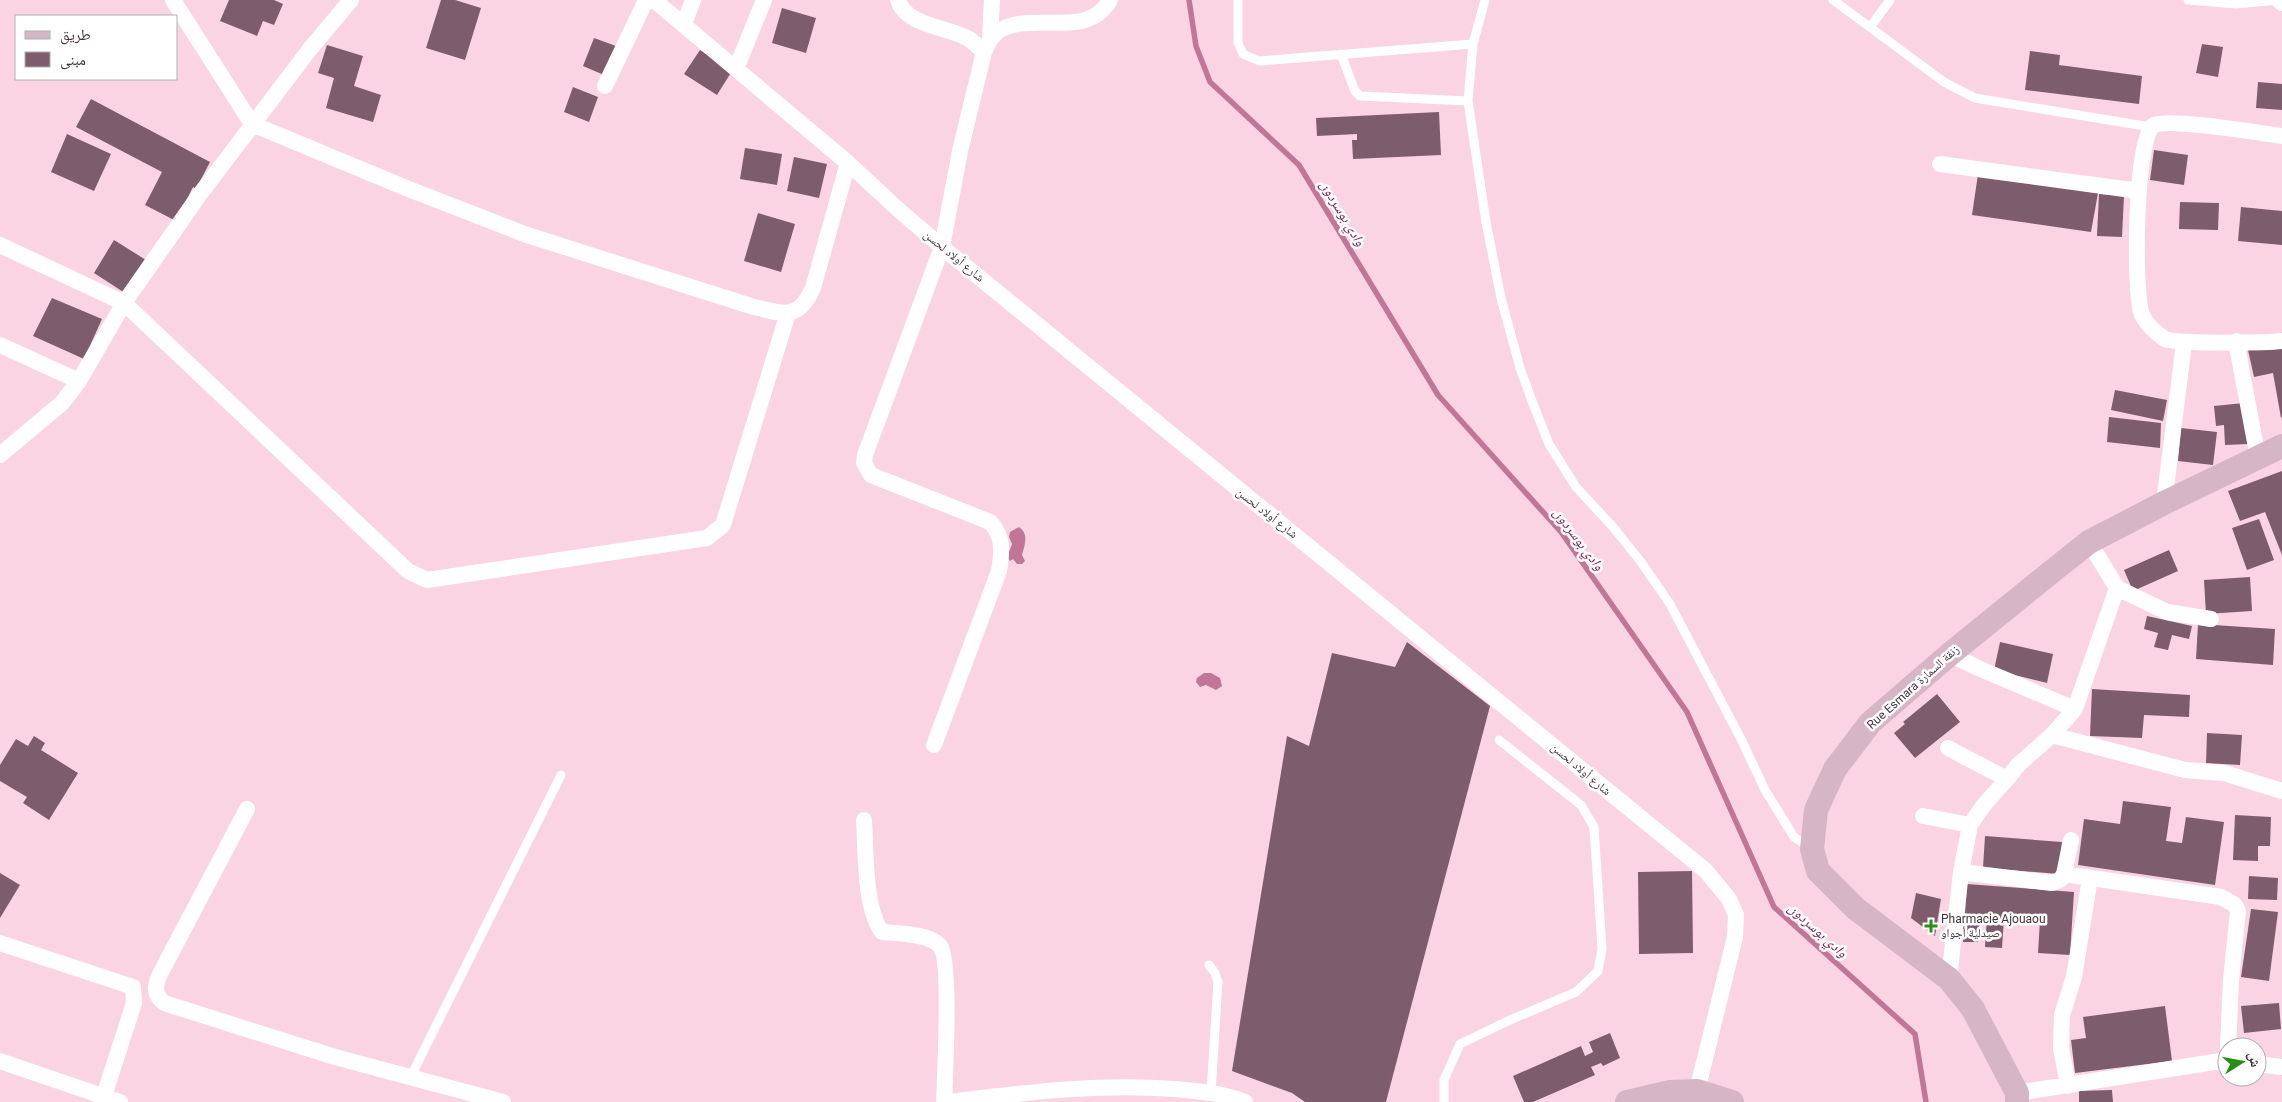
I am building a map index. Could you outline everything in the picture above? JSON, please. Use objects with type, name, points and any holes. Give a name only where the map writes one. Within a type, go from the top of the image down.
[{"type":"street","points":[[173,0],[252,124],[406,188],[528,235],[754,307],[788,313],[797,310],[806,303],[813,288],[848,162]]},
{"type":"street","points":[[0,455],[7,441],[62,403],[79,381],[124,303],[252,124],[351,0]]},
{"type":"street","points":[[605,86],[646,0]]},
{"type":"street","name":"شارع أولاد لحسن","points":[[654,0],[848,162],[901,212],[942,246],[1706,871],[1718,884],[1736,915],[1735,938],[1697,1091]]},
{"type":"street","points":[[684,24],[693,0]]},
{"type":"street","points":[[736,69],[764,0]]},
{"type":"street","points":[[898,0],[901,9],[909,17],[987,46]]},
{"type":"street","points":[[934,745],[997,578],[1002,554],[1000,540],[996,529],[990,522],[879,480],[871,475],[864,463],[868,445],[942,246],[960,152],[987,46],[992,0]]},
{"type":"street","points":[[987,46],[997,32],[1021,24],[1069,23],[1090,18],[1106,8],[1110,0]]},
{"type":"street","points":[[2278,0],[2282,3]]},
{"type":"street","points":[[2282,136],[2201,125],[2158,124],[2151,127],[2148,132],[2141,166],[2136,233],[2137,292],[2142,315],[2151,328],[2168,341],[2184,343],[2282,341]]},
{"type":"street","points":[[1940,164],[2140,191]]},
{"type":"street","points":[[0,244],[124,303],[408,571],[426,580],[707,538],[723,525],[788,313]]},
{"type":"street","points":[[2236,341],[2258,458]]},
{"type":"street","points":[[2164,503],[2184,343]]},
{"type":"street","points":[[0,346],[79,381]]},
{"type":"street","name":"Rue Esmara زنقة السمارة","points":[[2017,1098],[1973,1009],[1949,979],[1855,908],[1818,872],[1812,849],[1816,810],[1835,769],[1870,723],[1950,654],[2090,542],[2164,503],[2282,446]]},
{"type":"street","points":[[2090,542],[2117,588],[2166,612],[2211,619]]},
{"type":"street","points":[[1949,979],[1961,872],[1970,825],[1983,806],[2018,765],[2052,735],[2075,709],[2117,588]]},
{"type":"street","points":[[1950,654],[1978,668],[2075,709]]},
{"type":"street","points":[[2052,735],[2185,770],[2224,773],[2282,791]]},
{"type":"street","points":[[1948,748],[2007,779]]},
{"type":"street","points":[[247,809],[160,974],[155,985],[160,999],[164,1003],[335,1057],[502,1102]]},
{"type":"street","points":[[1923,816],[1970,825]]},
{"type":"street","points":[[864,820],[871,907],[875,922],[882,932],[921,936],[934,940],[942,947],[946,970],[944,1102]]},
{"type":"street","points":[[1961,872],[2052,883],[2060,880],[2064,874],[2071,840]]},
{"type":"street","points":[[2064,874],[2221,897],[2235,905],[2238,911],[2238,921],[2231,980],[2228,1037]]},
{"type":"street","points":[[2068,1086],[2061,1048],[2062,1015],[2074,977],[2090,878]]},
{"type":"street","points":[[0,943],[133,987],[134,1003],[104,1096]]},
{"type":"street","points":[[0,1061],[120,1102]]},
{"type":"street","points":[[2017,1098],[2068,1086],[2217,1062]]},
{"type":"street","points":[[2267,1065],[2282,1067]]},
{"type":"street","points":[[948,1102],[1028,1092],[1132,1086],[1228,1095],[1245,1102]]},
{"type":"street","points":[[1627,1102],[1670,1092],[1697,1091],[1732,1102]]},
{"type":"lane","points":[[1238,0],[1238,43],[1243,54],[1259,61],[1473,44]]},
{"type":"lane","points":[[1485,0],[1473,44],[1468,101],[1486,222],[1501,298],[1520,368],[1549,444],[1576,487],[1613,527],[1641,562],[1670,604],[1765,790],[1794,837],[1812,849]]},
{"type":"lane","points":[[1833,0],[1871,26],[1944,82],[1975,98],[2151,127]]},
{"type":"lane","points":[[1871,26],[1890,0]]},
{"type":"lane","points":[[2188,0],[2236,4],[2278,0]]},
{"type":"lane","points":[[1341,54],[1355,91],[1360,96],[1468,101]]},
{"type":"lane","points":[[1444,1102],[1444,1080],[1460,1044],[1576,992],[1598,971],[1602,949],[1594,827],[1581,805],[1498,740]]},
{"type":"lane","points":[[410,1078],[561,774]]},
{"type":"lane","points":[[1209,965],[1215,973],[1218,982],[1211,1093]]},
{"type":"shaded area","points":[[1019,527],[1025,536],[1022,555],[1025,561],[1022,564],[1017,564],[1013,559],[1010,561],[1007,557],[1012,544],[1009,537],[1010,532]]},
{"type":"shaded area","points":[[1204,673],[1211,673],[1220,678],[1222,686],[1216,690],[1206,685],[1200,687],[1196,682],[1197,678]]},
{"type":"building","points":[[229,0],[274,0],[283,4],[274,25],[263,21],[257,36],[220,21]]},
{"type":"building","points":[[441,0],[455,0],[481,8],[465,60],[426,48]]},
{"type":"building","points":[[782,8],[816,18],[806,53],[772,43]]},
{"type":"building","points":[[594,38],[616,46],[604,75],[583,66]]},
{"type":"building","points":[[2202,44],[2223,47],[2218,77],[2196,73]]},
{"type":"building","points":[[327,45],[363,56],[354,86],[381,95],[373,122],[326,108],[334,78],[318,73]]},
{"type":"building","points":[[700,50],[732,71],[717,95],[684,74]]},
{"type":"building","points":[[2030,51],[2060,55],[2059,65],[2142,76],[2139,104],[2025,90]]},
{"type":"building","points":[[2258,82],[2282,84],[2282,110],[2256,108]]},
{"type":"building","points":[[573,87],[598,97],[589,122],[564,112]]},
{"type":"building","points":[[91,99],[210,162],[196,189],[193,187],[176,221],[145,205],[162,172],[76,127]]},
{"type":"building","points":[[1439,112],[1441,155],[1353,159],[1352,140],[1357,140],[1357,134],[1317,136],[1316,118]]},
{"type":"building","points":[[67,134],[111,154],[94,191],[51,172]]},
{"type":"building","points":[[745,148],[782,154],[777,185],[740,179]]},
{"type":"building","points":[[2154,150],[2188,155],[2184,185],[2150,180]]},
{"type":"building","points":[[794,157],[827,164],[819,198],[787,191]]},
{"type":"building","points":[[1978,174],[2098,193],[2091,232],[1972,215]]},
{"type":"building","points":[[2099,194],[2124,196],[2122,237],[2097,236]]},
{"type":"building","points":[[2180,202],[2219,203],[2218,230],[2179,229]]},
{"type":"building","points":[[2241,207],[2282,211],[2282,245],[2238,241]]},
{"type":"building","points":[[758,213],[795,224],[781,272],[744,261]]},
{"type":"building","points":[[114,240],[146,260],[125,293],[94,273]]},
{"type":"building","points":[[52,298],[102,319],[84,359],[33,336]]},
{"type":"building","points":[[2282,343],[2281,418],[2273,373],[2254,377],[2248,350]]},
{"type":"building","points":[[2115,390],[2167,400],[2163,421],[2111,410]]},
{"type":"building","points":[[2244,403],[2248,444],[2225,445],[2224,425],[2216,426],[2214,406]]},
{"type":"building","points":[[2109,417],[2161,423],[2160,448],[2107,442]]},
{"type":"building","points":[[2181,428],[2217,432],[2213,465],[2178,461]]},
{"type":"building","points":[[2282,471],[2282,555],[2265,512],[2240,521],[2228,491]]},
{"type":"building","points":[[2259,519],[2274,560],[2247,570],[2232,528]]},
{"type":"building","points":[[2169,550],[2178,571],[2133,591],[2124,570]]},
{"type":"building","points":[[2250,577],[2252,611],[2206,614],[2204,580]]},
{"type":"building","points":[[2147,616],[2192,626],[2189,639],[2172,635],[2168,650],[2154,647],[2158,633],[2144,629]]},
{"type":"building","points":[[2198,624],[2275,629],[2273,665],[2196,659]]},
{"type":"building","points":[[1407,642],[1490,706],[1386,1102],[1305,1102],[1292,1093],[1232,1071],[1287,736],[1309,746],[1332,653],[1395,667]]},
{"type":"building","points":[[2000,642],[2053,654],[2047,683],[1994,670]]},
{"type":"building","points":[[2092,689],[2190,695],[2189,717],[2144,715],[2142,738],[2090,736]]},
{"type":"building","points":[[1937,694],[1960,722],[1915,758],[1894,733],[1905,724],[1903,722]]},
{"type":"building","points":[[2207,733],[2242,735],[2240,765],[2206,763]]},
{"type":"building","points":[[34,736],[45,743],[41,750],[78,773],[49,820],[23,803],[27,797],[0,781],[0,765],[16,739],[28,746]]},
{"type":"building","points":[[2123,801],[2171,807],[2166,841],[2182,843],[2186,817],[2224,822],[2215,885],[2078,865],[2084,819],[2120,824]]},
{"type":"building","points":[[2235,815],[2271,817],[2270,846],[2258,846],[2258,861],[2233,860]]},
{"type":"building","points":[[1985,836],[2062,842],[2059,874],[1983,868]]},
{"type":"building","points":[[1692,871],[1693,953],[1639,954],[1638,872]]},
{"type":"building","points":[[0,873],[20,885],[0,918]]},
{"type":"building","points":[[2249,876],[2278,878],[2277,900],[2248,899]]},
{"type":"building","points":[[1967,884],[2074,892],[2070,955],[2038,953],[2040,920],[2004,918],[2002,948],[1985,947],[1987,917],[1980,916],[1978,942],[1963,942]]},
{"type":"building","points":[[1916,893],[1941,899],[1935,936],[1911,918]]},
{"type":"building","points":[[2251,909],[2278,912],[2269,981],[2241,977]]},
{"type":"building","points":[[2279,1003],[2281,1029],[2244,1033],[2241,1006]]},
{"type":"building","points":[[2165,1006],[2172,1061],[2075,1073],[2071,1040],[2086,1038],[2083,1017]]},
{"type":"building","points":[[1610,1033],[1620,1058],[1603,1066],[1601,1063],[1591,1067],[1595,1075],[1533,1102],[1524,1102],[1513,1076],[1581,1046],[1585,1056],[1593,1052],[1589,1042]]},
{"type":"building","points":[[2112,1090],[2113,1102],[2079,1102],[2079,1091]]},
{"type":"waterway","name":"وادي بوسردون","points":[[1189,0],[1196,46],[1210,82],[1299,165],[1438,395],[1561,532],[1687,712],[1774,907],[1915,1034],[1926,1102]]},
{"type":"place","name":"Pharmacie Ajouaou صيدلية أجواو","points":[[1931,926]]}]
